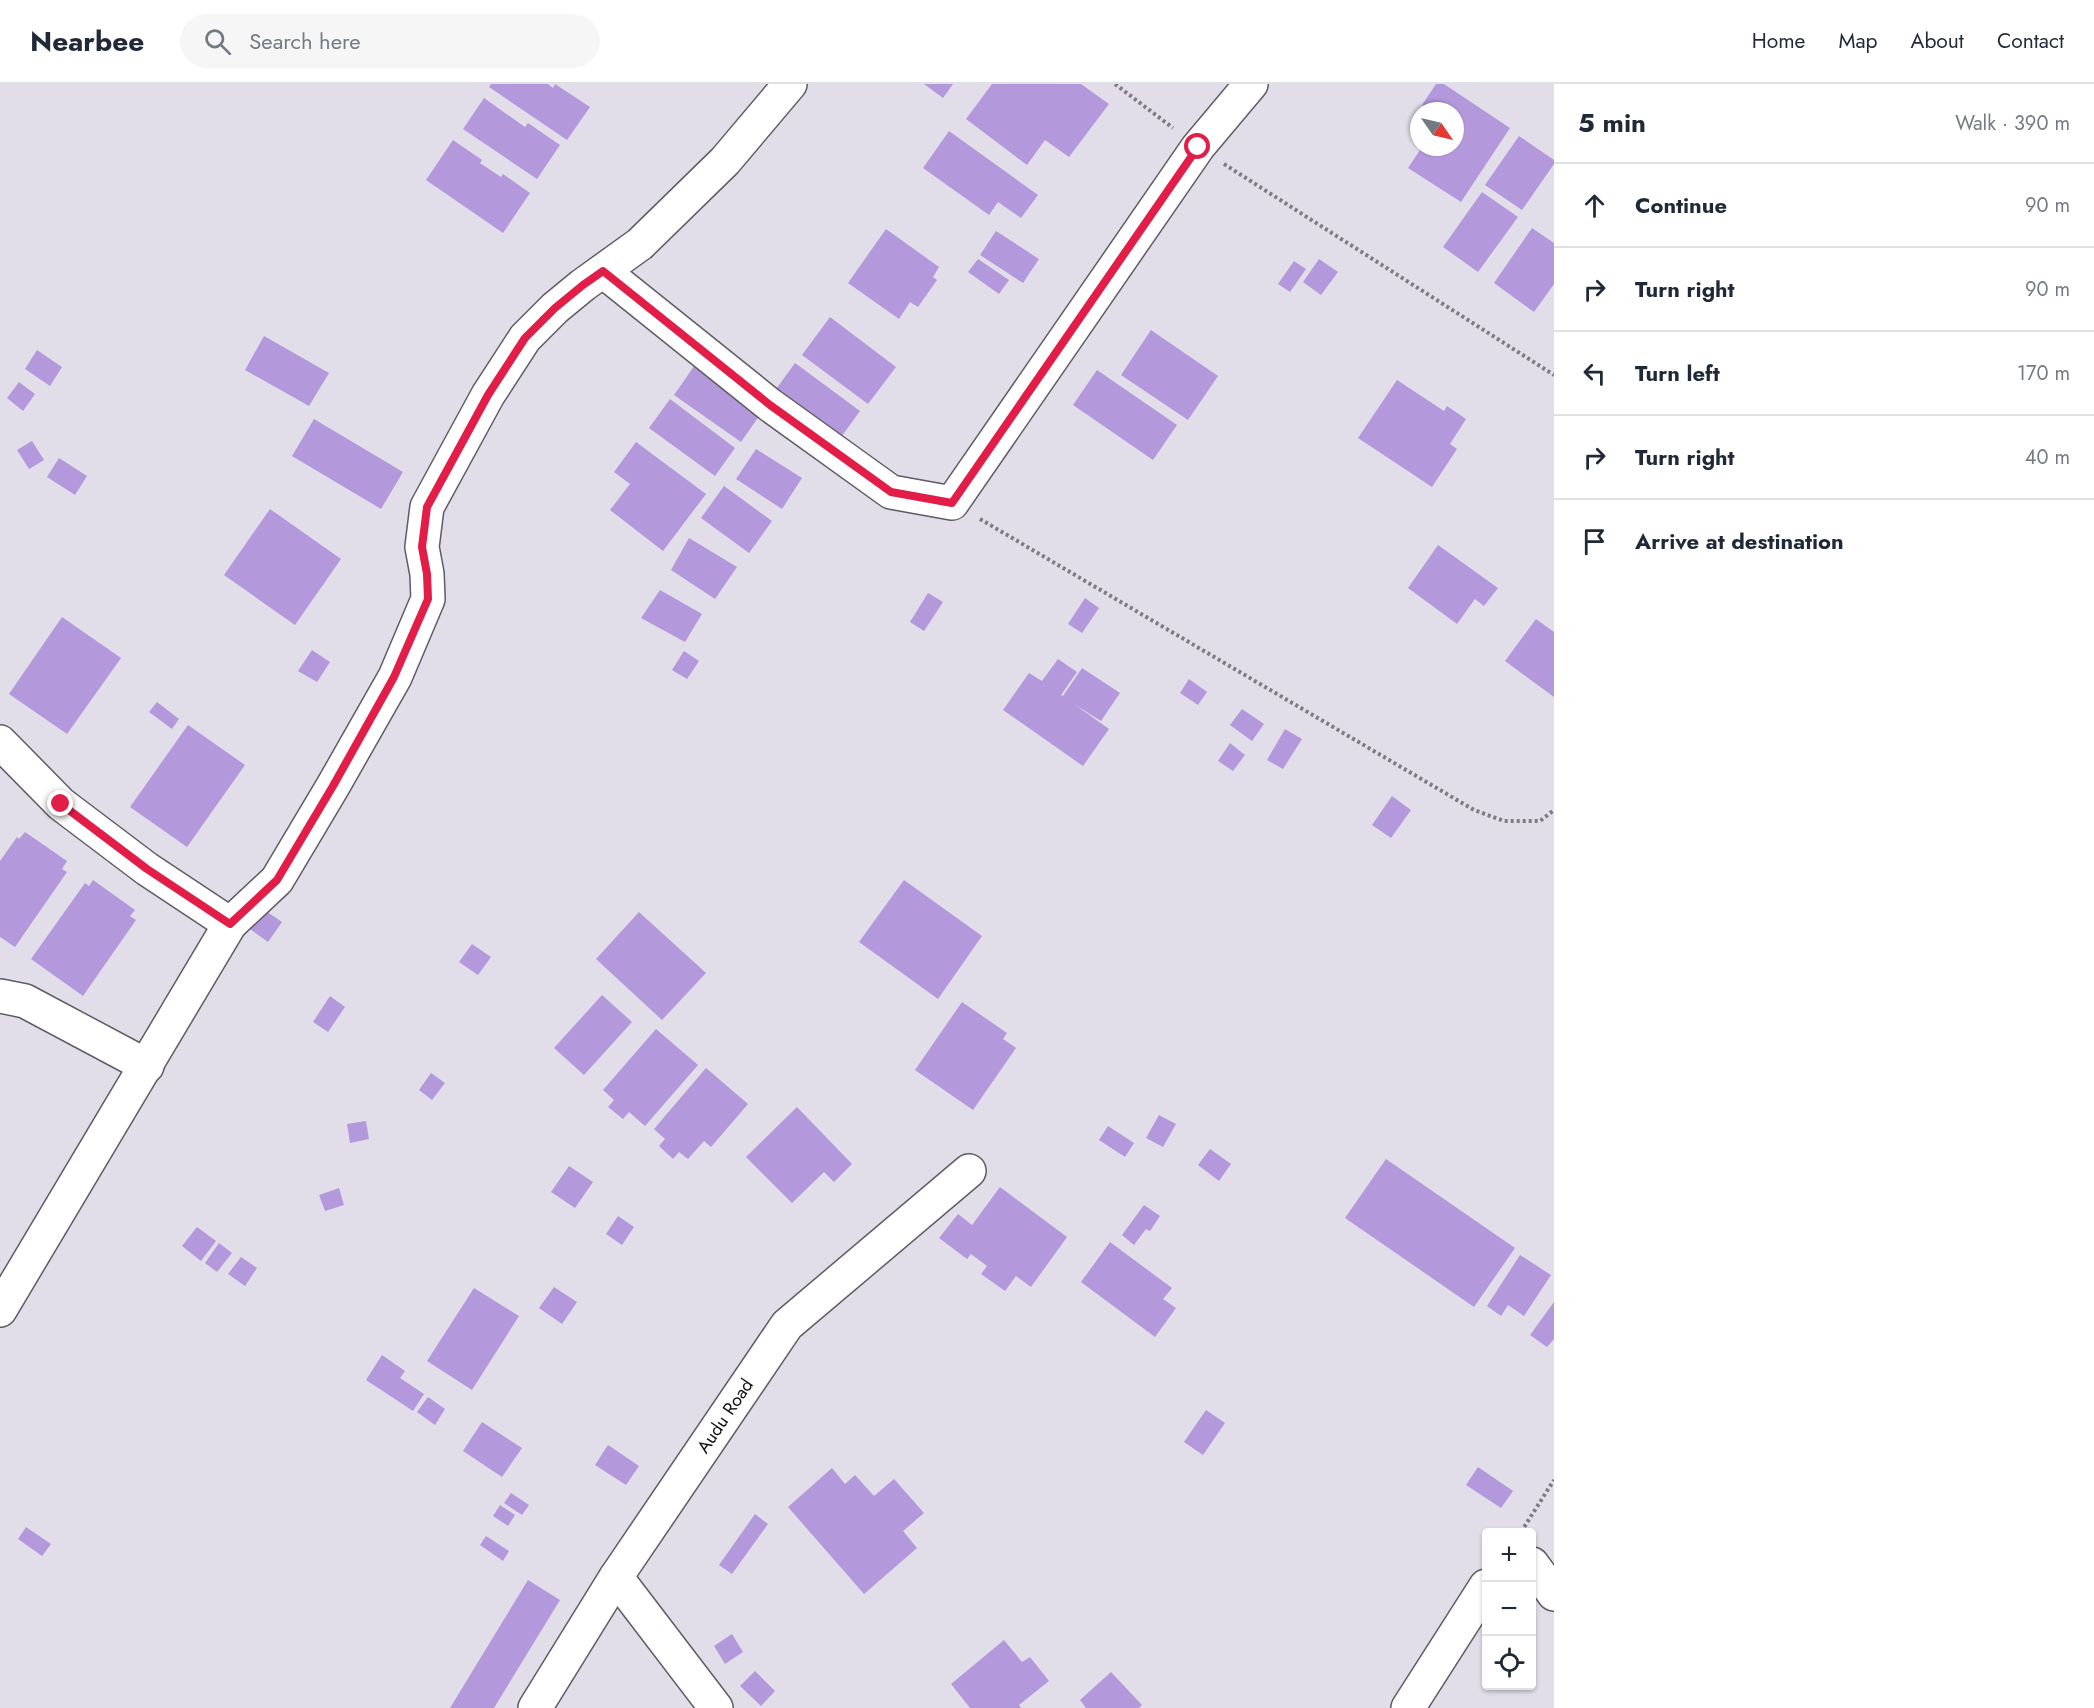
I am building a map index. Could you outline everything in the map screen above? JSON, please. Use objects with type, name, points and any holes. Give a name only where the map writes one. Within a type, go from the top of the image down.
[{"type":"street","points":[[0,1310],[230,924],[277,880],[394,677],[428,599],[427,574],[422,547],[427,507],[488,395],[525,338],[555,308],[583,285],[640,244],[725,161],[790,84]]},
{"type":"street","points":[[603,271],[770,405],[891,492],[952,503],[1198,147],[1251,84]]},
{"type":"street","points":[[0,742],[61,804],[147,869],[230,924]]},
{"type":"street","points":[[0,996],[25,1001],[147,1065]]},
{"type":"street","name":"Audu Road","points":[[535,1708],[616,1577],[787,1325],[969,1171]]},
{"type":"street","points":[[1536,1569],[1554,1594]]},
{"type":"street","points":[[616,1577],[716,1708]]},
{"type":"street","points":[[1408,1708],[1482,1592]]},
{"type":"path","points":[[1115,84],[1198,147],[1554,375]]},
{"type":"path","points":[[952,503],[1474,810],[1504,821],[1540,821],[1554,810]]},
{"type":"path","points":[[1524,1528],[1554,1480]]},
{"type":"building","points":[[491,84],[548,84],[553,88],[555,84],[590,107],[567,140],[489,87]]},
{"type":"building","points":[[924,84],[953,84],[943,98]]},
{"type":"building","points":[[992,84],[1081,84],[1109,104],[1069,157],[1045,140],[1027,165],[966,119]]},
{"type":"building","points":[[1436,84],[1444,84],[1510,128],[1461,202],[1408,168],[1416,156],[1464,156],[1464,102],[1424,102]]},
{"type":"building","points":[[484,98],[525,127],[528,123],[560,145],[537,179],[463,129]]},
{"type":"building","points":[[949,131],[1038,195],[1021,218],[998,202],[989,215],[923,168]]},
{"type":"building","points":[[1519,136],[1554,160],[1554,164],[1522,210],[1485,185]]},
{"type":"building","points":[[453,140],[482,160],[480,163],[501,177],[503,174],[530,193],[503,233],[426,180]]},
{"type":"building","points":[[1482,192],[1518,217],[1478,272],[1443,247]]},
{"type":"building","points":[[1532,228],[1554,243],[1554,284],[1534,312],[1494,283]]},
{"type":"building","points":[[886,229],[939,267],[933,277],[937,280],[918,307],[910,302],[899,319],[848,283]]},
{"type":"building","points":[[996,231],[1039,259],[1023,283],[980,255]]},
{"type":"building","points":[[978,259],[1009,280],[999,294],[968,272]]},
{"type":"building","points":[[1319,259],[1338,272],[1321,295],[1303,282]]},
{"type":"building","points":[[1294,261],[1306,269],[1290,292],[1278,284]]},
{"type":"building","points":[[830,317],[896,367],[868,404],[802,355]]},
{"type":"building","points":[[1151,330],[1218,376],[1188,420],[1121,375]]},
{"type":"building","points":[[264,336],[329,373],[309,406],[245,370]]},
{"type":"building","points":[[37,350],[62,367],[50,386],[25,369]]},
{"type":"building","points":[[697,362],[764,409],[741,442],[674,395]]},
{"type":"building","points":[[795,363],[860,411],[836,444],[771,396]]},
{"type":"building","points":[[1097,370],[1177,425],[1153,460],[1073,405]]},
{"type":"building","points":[[1397,380],[1444,411],[1447,406],[1466,419],[1450,444],[1457,449],[1432,487],[1358,438]]},
{"type":"building","points":[[19,382],[35,394],[23,411],[7,398]]},
{"type":"building","points":[[670,399],[735,448],[715,476],[649,428]]},
{"type":"building","points":[[314,419],[403,472],[381,509],[292,456]]},
{"type":"building","points":[[32,441],[44,460],[29,469],[17,450]]},
{"type":"building","points":[[636,442],[706,494],[663,551],[610,510],[630,484],[614,472]]},
{"type":"building","points":[[756,449],[802,478],[782,509],[736,479]]},
{"type":"building","points":[[59,458],[87,476],[75,495],[47,477]]},
{"type":"building","points":[[724,486],[772,521],[749,553],[701,518]]},
{"type":"building","points":[[270,509],[341,559],[295,625],[224,575]]},
{"type":"building","points":[[689,538],[737,567],[715,599],[671,570]]},
{"type":"building","points":[[1438,545],[1498,588],[1484,606],[1475,599],[1457,624],[1408,588]]},
{"type":"building","points":[[660,590],[702,614],[685,642],[641,618]]},
{"type":"building","points":[[928,593],[943,602],[924,631],[910,622]]},
{"type":"building","points":[[1085,598],[1099,608],[1082,633],[1068,624]]},
{"type":"building","points":[[62,617],[121,658],[67,734],[9,694]]},
{"type":"building","points":[[1536,619],[1554,632],[1554,697],[1505,661]]},
{"type":"building","points":[[312,650],[330,662],[317,682],[298,671]]},
{"type":"building","points":[[684,651],[699,661],[687,679],[672,670]]},
{"type":"building","points":[[1058,659],[1077,672],[1061,695],[1063,696],[1082,668],[1120,693],[1101,721],[1074,704],[1109,729],[1083,766],[1003,710],[1029,673],[1042,681]]},
{"type":"building","points":[[1189,679],[1207,692],[1198,705],[1180,693]]},
{"type":"building","points":[[157,702],[179,719],[172,729],[149,712]]},
{"type":"building","points":[[1242,709],[1264,724],[1252,741],[1230,725]]},
{"type":"building","points":[[188,725],[245,765],[187,847],[130,807]]},
{"type":"building","points":[[1285,729],[1302,739],[1283,769],[1267,760]]},
{"type":"building","points":[[1230,743],[1245,755],[1233,771],[1218,761]]},
{"type":"building","points":[[1392,796],[1411,810],[1391,838],[1372,825]]},
{"type":"building","points":[[25,832],[67,861],[62,869],[67,872],[15,947],[0,937],[0,861],[17,837],[19,839]]},
{"type":"building","points":[[93,880],[135,910],[130,916],[136,920],[83,996],[31,959],[85,883],[89,886]]},
{"type":"building","points":[[904,880],[982,936],[938,999],[859,942]]},
{"type":"building","points":[[263,909],[282,922],[268,942],[250,929]]},
{"type":"building","points":[[639,912],[706,973],[662,1020],[596,959]]},
{"type":"building","points":[[472,944],[491,957],[478,975],[459,962]]},
{"type":"building","points":[[602,995],[632,1022],[584,1075],[554,1048]]},
{"type":"building","points":[[330,996],[345,1007],[328,1032],[313,1022]]},
{"type":"building","points":[[962,1002],[1007,1033],[1003,1039],[1016,1048],[973,1110],[915,1070]]},
{"type":"building","points":[[656,1029],[698,1065],[645,1126],[629,1112],[623,1119],[608,1107],[614,1100],[603,1090]]},
{"type":"building","points":[[706,1068],[748,1104],[711,1147],[704,1141],[688,1159],[679,1152],[673,1159],[659,1146],[665,1139],[654,1129]]},
{"type":"building","points":[[431,1073],[445,1083],[432,1100],[419,1090]]},
{"type":"building","points":[[797,1107],[852,1164],[834,1182],[824,1172],[792,1203],[746,1157]]},
{"type":"building","points":[[1159,1115],[1176,1124],[1163,1147],[1146,1138]]},
{"type":"building","points":[[366,1121],[369,1139],[350,1143],[347,1124]]},
{"type":"building","points":[[1108,1126],[1134,1143],[1125,1157],[1099,1140]]},
{"type":"building","points":[[1210,1149],[1231,1164],[1219,1181],[1198,1165]]},
{"type":"building","points":[[1386,1159],[1515,1248],[1474,1307],[1345,1218]]},
{"type":"building","points":[[569,1166],[593,1182],[575,1208],[551,1192]]},
{"type":"building","points":[[1000,1187],[1067,1237],[1031,1287],[1016,1276],[1005,1291],[981,1274],[987,1266],[971,1254],[967,1259],[939,1238],[958,1214],[972,1225]]},
{"type":"building","points":[[339,1188],[344,1205],[325,1211],[319,1195]]},
{"type":"building","points":[[1144,1205],[1160,1216],[1150,1231],[1146,1229],[1134,1245],[1122,1235]]},
{"type":"building","points":[[618,1216],[634,1227],[622,1245],[606,1234]]},
{"type":"building","points":[[197,1227],[216,1241],[201,1261],[182,1246]]},
{"type":"building","points":[[1110,1242],[1172,1288],[1163,1299],[1176,1308],[1155,1337],[1081,1282]]},
{"type":"building","points":[[219,1243],[232,1253],[217,1272],[205,1263]]},
{"type":"building","points":[[1520,1255],[1551,1275],[1524,1316],[1508,1305],[1501,1316],[1487,1306]]},
{"type":"building","points":[[241,1257],[257,1268],[245,1286],[228,1274]]},
{"type":"building","points":[[554,1287],[577,1302],[562,1324],[539,1308]]},
{"type":"building","points":[[474,1288],[519,1316],[472,1390],[427,1361]]},
{"type":"building","points":[[1554,1302],[1554,1339],[1547,1347],[1530,1335]]},
{"type":"building","points":[[382,1355],[405,1371],[400,1378],[424,1394],[413,1411],[366,1380]]},
{"type":"building","points":[[428,1397],[445,1409],[435,1425],[417,1412]]},
{"type":"building","points":[[1206,1410],[1225,1423],[1203,1455],[1184,1442]]},
{"type":"building","points":[[482,1422],[522,1448],[502,1477],[463,1451]]},
{"type":"building","points":[[608,1445],[639,1466],[626,1485],[595,1465]]},
{"type":"building","points":[[1478,1467],[1513,1491],[1501,1508],[1466,1485]]},
{"type":"building","points":[[832,1468],[845,1484],[855,1475],[874,1496],[894,1479],[924,1513],[903,1531],[917,1548],[864,1594],[788,1507]]},
{"type":"building","points":[[511,1493],[529,1505],[522,1515],[504,1503]]},
{"type":"building","points":[[500,1505],[515,1515],[508,1526],[493,1516]]},
{"type":"building","points":[[755,1514],[768,1524],[732,1574],[719,1565]]},
{"type":"building","points":[[26,1527],[51,1544],[42,1556],[18,1539]]},
{"type":"building","points":[[486,1536],[509,1551],[503,1561],[480,1545]]},
{"type":"building","points":[[528,1580],[560,1600],[494,1708],[450,1708]]},
{"type":"building","points":[[732,1634],[743,1652],[725,1664],[714,1646]]},
{"type":"building","points":[[1004,1640],[1022,1662],[1030,1657],[1049,1681],[1019,1705],[1021,1708],[970,1708],[951,1684]]},
{"type":"building","points":[[755,1671],[775,1691],[761,1706],[740,1686]]},
{"type":"building","points":[[1111,1672],[1142,1705],[1139,1708],[1086,1708],[1080,1700]]},
{"type":"route","points":[[61,804],[147,869],[230,924],[277,880],[394,677],[428,599],[427,574],[422,547],[427,507],[488,395],[525,338],[555,308],[603,271],[770,405],[891,492],[952,503],[1198,147]]}]
